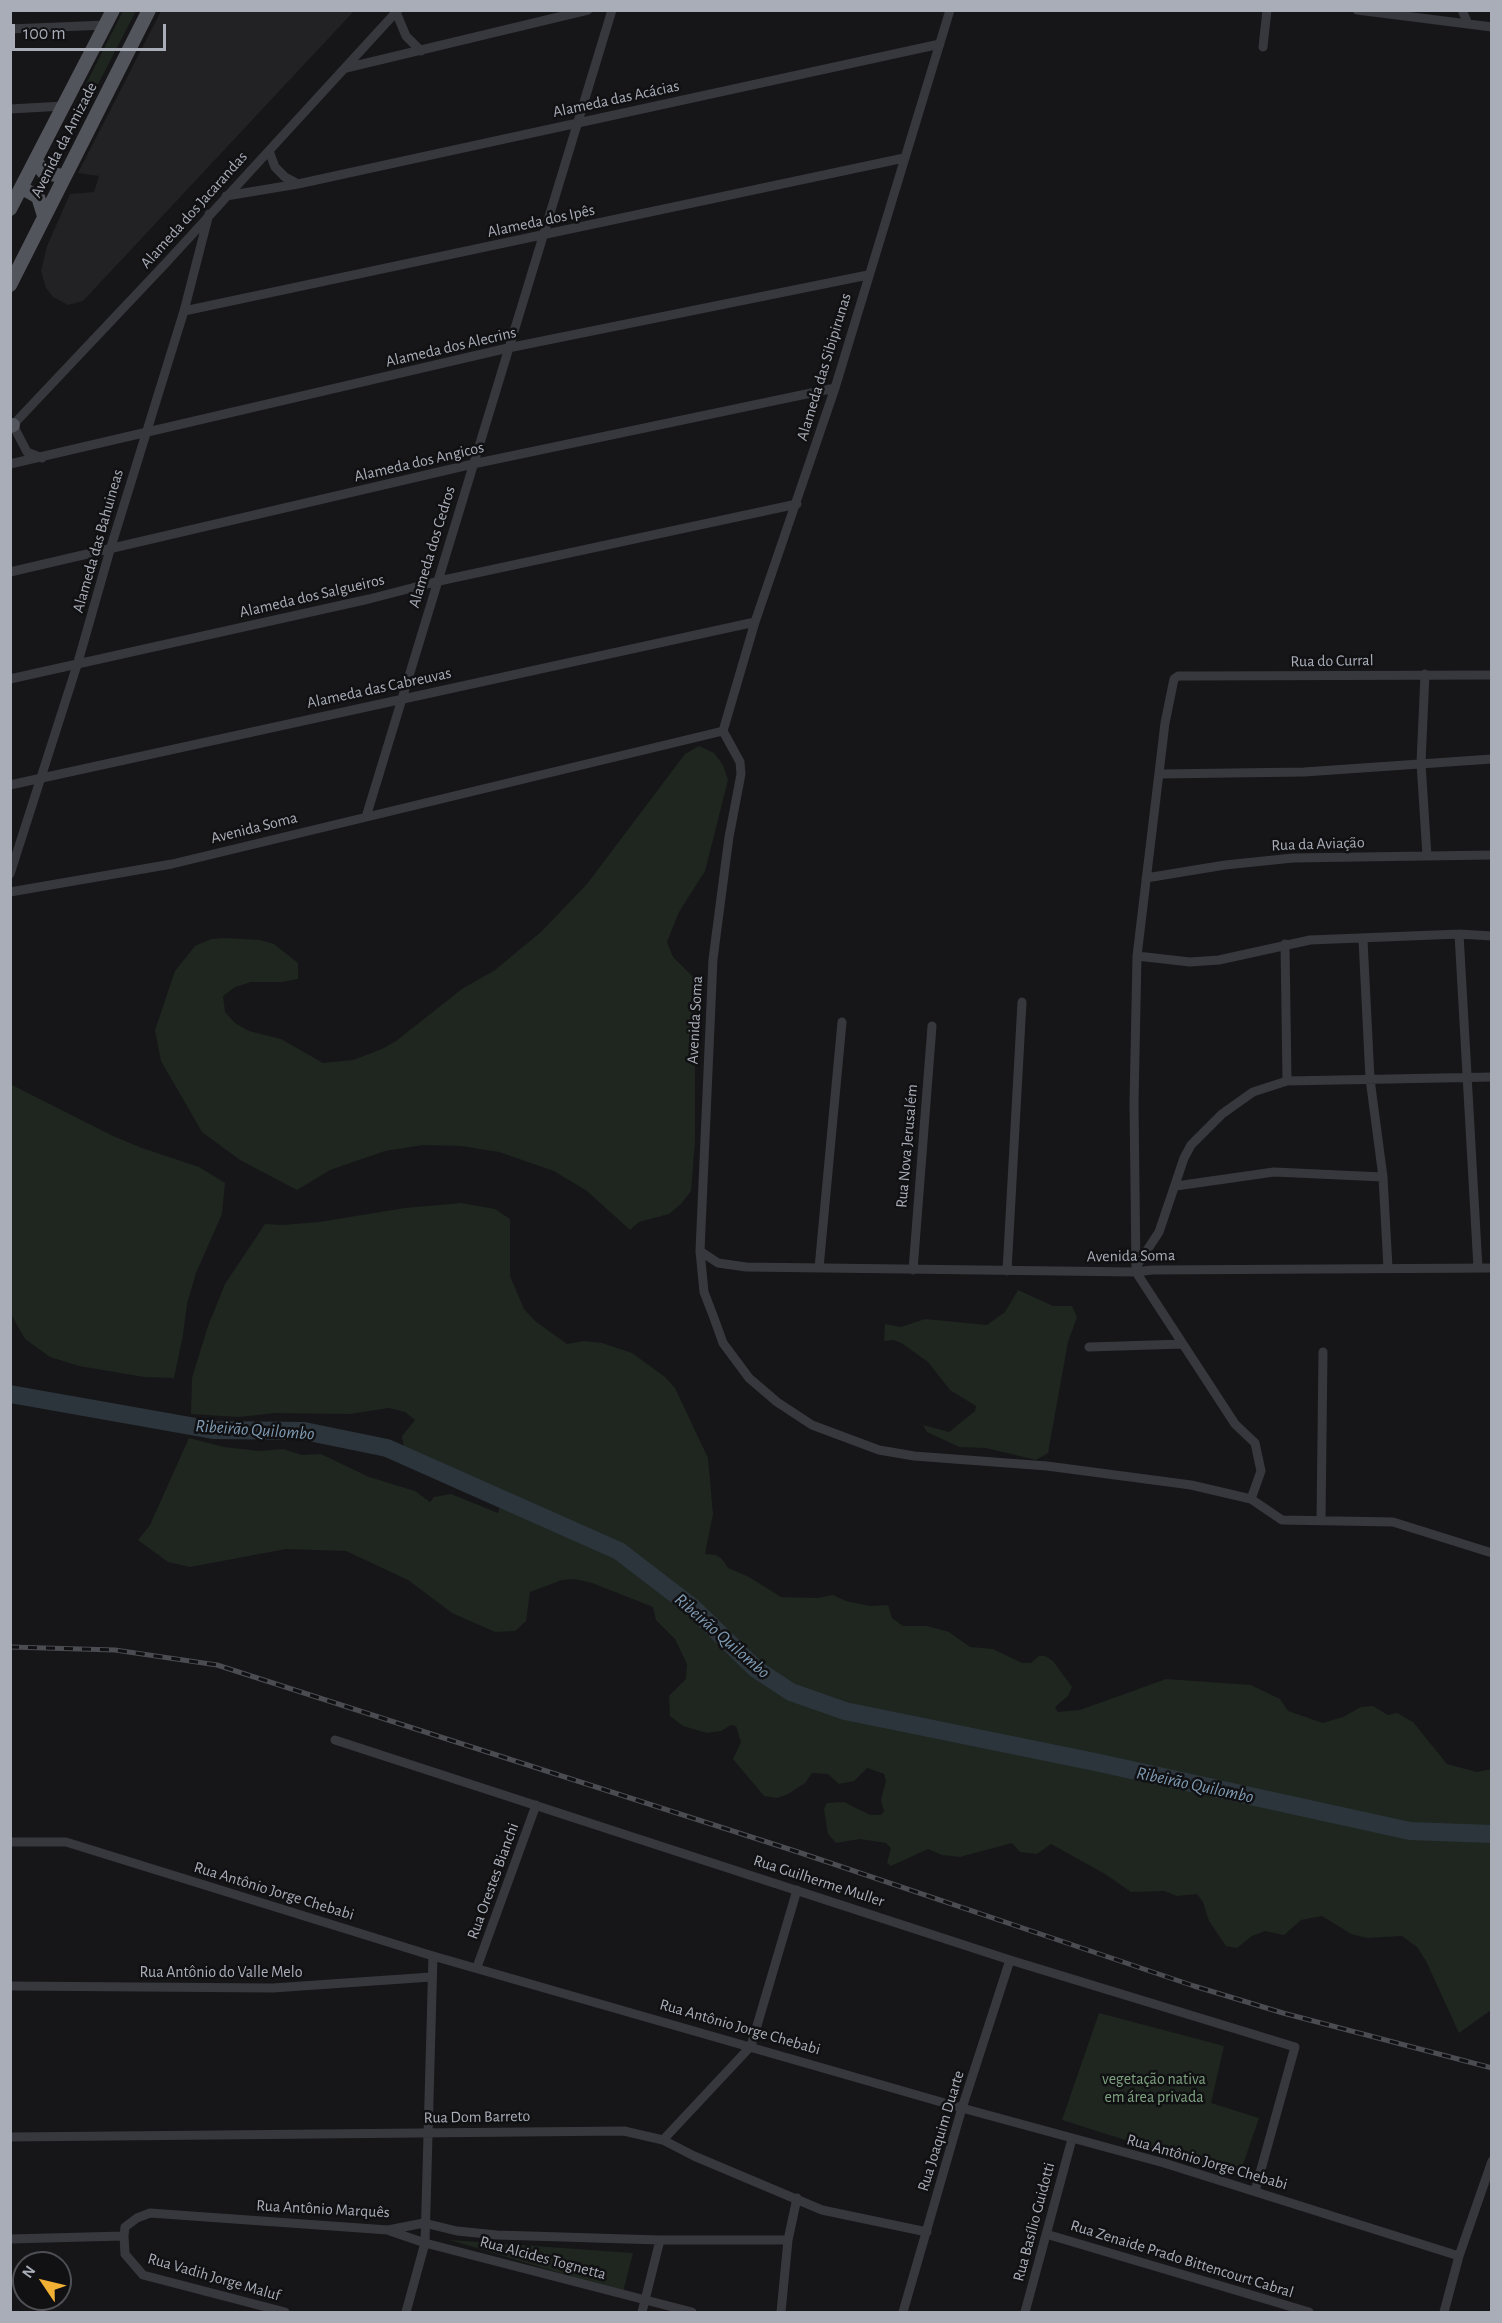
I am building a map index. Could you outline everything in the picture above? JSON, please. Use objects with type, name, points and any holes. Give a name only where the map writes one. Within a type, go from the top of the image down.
[{"type":"main road","name":"Avenida da Amizade","points":[[11,209],[16,190],[36,161],[113,10]]},
{"type":"main road","name":"Avenida da Amizade","points":[[10,285],[63,176],[149,10]]},
{"type":"main road","points":[[36,161],[44,173],[63,176]]},
{"type":"main road","points":[[16,190],[38,197],[44,216]]},
{"type":"street","points":[[346,68],[588,10]]},
{"type":"street","name":"Alameda dos Cedros","points":[[366,817],[541,236],[612,10]]},
{"type":"street","name":"Alameda das Sibipirunas","points":[[723,731],[755,622],[835,388],[950,10]]},
{"type":"street","points":[[1263,47],[1268,10]]},
{"type":"street","points":[[1357,10],[1406,13],[1491,27]]},
{"type":"street","points":[[1462,10],[1468,24]]},
{"type":"street","points":[[397,11],[410,42],[421,51]]},
{"type":"street","name":"Alameda dos Jacarandas","points":[[11,426],[397,11]]},
{"type":"street","points":[[10,29],[106,25]]},
{"type":"street","name":"Alameda das Acácias","points":[[226,196],[298,184],[940,44]]},
{"type":"street","points":[[10,109],[64,106]]},
{"type":"street","points":[[268,151],[275,167],[285,177],[298,184]]},
{"type":"street","name":"Alameda dos Ipês","points":[[184,311],[904,158]]},
{"type":"street","name":"Alameda das Bahuineas","points":[[10,874],[78,662],[145,433],[184,311],[210,214]]},
{"type":"street","name":"Alameda dos Alecrins","points":[[10,464],[508,348],[868,275]]},
{"type":"street","name":"Alameda dos Angicos","points":[[10,572],[473,464],[835,388]]},
{"type":"street","points":[[11,426],[27,452],[42,458]]},
{"type":"street","name":"Alameda dos Salgueiros","points":[[10,679],[78,662],[369,599],[439,580],[797,504]]},
{"type":"street","name":"Alameda das Cabreuvas","points":[[10,785],[755,622]]},
{"type":"street","points":[[1425,674],[1421,762],[1427,856]]},
{"type":"street","name":"Rua do Curral","points":[[1160,774],[1165,723],[1174,679],[1178,676],[1491,675]]},
{"type":"street","name":"Avenida Soma","points":[[10,892],[172,864],[723,731],[740,762],[741,774],[729,837],[713,959],[700,1251],[718,1263],[746,1267],[1007,1271],[1137,1268],[1491,1268]]},
{"type":"street","points":[[1251,1499],[1261,1471],[1255,1443],[1235,1424],[1137,1268],[1134,1103],[1137,956],[1160,774],[1304,772],[1421,762],[1491,759]]},
{"type":"street","name":"Rua da Aviação","points":[[1146,878],[1225,865],[1293,858],[1491,855]]},
{"type":"street","points":[[1137,956],[1190,962],[1219,960],[1310,940],[1363,940],[1459,934],[1491,936]]},
{"type":"street","points":[[1459,934],[1478,1268]]},
{"type":"street","points":[[1363,940],[1370,1079],[1383,1177],[1388,1268]]},
{"type":"street","points":[[1285,944],[1287,1082]]},
{"type":"street","points":[[1007,1271],[1022,1002]]},
{"type":"street","points":[[819,1268],[842,1022]]},
{"type":"street","name":"Rua Nova Jerusalém","points":[[913,1270],[932,1026]]},
{"type":"street","points":[[1137,1268],[1160,1232],[1184,1158],[1191,1145],[1222,1114],[1253,1092],[1287,1082],[1491,1077]]},
{"type":"street","points":[[1176,1186],[1274,1172],[1383,1177]]},
{"type":"street","points":[[700,1251],[704,1292],[723,1343],[736,1364],[777,1402],[812,1425],[879,1450],[914,1456],[1047,1466],[1191,1485],[1251,1499],[1282,1520],[1393,1522],[1491,1553]]},
{"type":"street","points":[[1089,1347],[1183,1344]]},
{"type":"street","points":[[1321,1521],[1323,1352]]},
{"type":"street","name":"Rua Guilherme Muller","points":[[335,1740],[1010,1960],[1295,2047],[1255,2191]]},
{"type":"street","name":"Rua Orestes Bianchi","points":[[477,1967],[536,1805]]},
{"type":"street","name":"Rua Antônio Jorge Chebabi","points":[[10,1842],[66,1842],[433,1956],[1255,2191],[1459,2256]]},
{"type":"street","points":[[663,2140],[751,2046],[796,1890]]},
{"type":"street","points":[[406,2313],[425,2243],[426,2133],[433,1956]]},
{"type":"street","name":"Rua Joaquim Duarte","points":[[903,2313],[962,2108],[1010,1960]]},
{"type":"street","name":"Rua Antônio do Valle Melo","points":[[10,1986],[273,1988],[431,1977]]},
{"type":"street","name":"Rua Dom Barreto","points":[[10,2137],[624,2131],[663,2140],[694,2156],[841,2215],[927,2232]]},
{"type":"street","name":"Rua Basílio Guidotti","points":[[1025,2313],[1072,2139]]},
{"type":"street","points":[[1444,2313],[1459,2256],[1487,2185],[1491,2161]]},
{"type":"street","points":[[781,2313],[788,2240],[797,2199]]},
{"type":"street","name":"Rua Antônio Marquês","points":[[124,2236],[125,2227],[136,2218],[150,2213],[388,2230],[424,2223],[457,2231],[497,2235],[660,2240],[788,2240]]},
{"type":"street","name":"Rua Alcides Tognetta","points":[[388,2230],[425,2243],[692,2313]]},
{"type":"street","name":"Rua Zenaide Prado Bittencourt Cabral","points":[[1046,2234],[1303,2312]]},
{"type":"street","points":[[10,2239],[124,2236]]},
{"type":"street","name":"Rua Vadih Jorge Maluf","points":[[124,2236],[125,2254],[143,2275],[285,2313]]},
{"type":"street","points":[[642,2313],[660,2240]]},
{"type":"shaded area","points":[[161,11],[354,11],[83,301],[68,305],[53,297],[46,288],[41,271],[47,246],[70,194],[94,192],[99,176],[78,173]]},
{"type":"green space","points":[[123,11],[136,11],[67,144],[87,82]]},
{"type":"green space","points":[[699,746],[714,753],[723,765],[728,780],[705,871],[679,912],[667,942],[673,957],[695,979],[698,1011],[695,1061],[695,1141],[691,1191],[669,1214],[639,1222],[630,1230],[587,1191],[554,1171],[499,1152],[461,1146],[423,1145],[385,1151],[330,1170],[297,1190],[240,1160],[202,1132],[161,1061],[155,1030],[175,971],[195,946],[211,939],[260,940],[274,944],[298,963],[298,979],[282,982],[251,982],[235,987],[223,996],[225,1012],[235,1023],[249,1031],[281,1039],[323,1063],[353,1060],[382,1049],[396,1041],[462,989],[495,970],[542,931],[587,884],[685,754]]},
{"type":"green space","points":[[10,1084],[113,1136],[199,1167],[225,1183],[222,1214],[196,1273],[187,1304],[174,1378],[144,1377],[79,1366],[50,1357],[25,1339],[11,1314]]},
{"type":"green space","points":[[461,1203],[495,1209],[510,1219],[510,1276],[524,1309],[535,1321],[567,1344],[584,1341],[602,1343],[632,1353],[665,1377],[675,1388],[708,1458],[713,1514],[705,1554],[716,1555],[728,1568],[749,1577],[781,1597],[818,1598],[833,1595],[846,1601],[870,1606],[888,1605],[892,1618],[903,1626],[927,1626],[949,1632],[970,1647],[993,1649],[1022,1663],[1031,1663],[1039,1656],[1045,1656],[1053,1661],[1072,1687],[1068,1696],[1055,1707],[1058,1712],[1080,1710],[1166,1679],[1251,1685],[1280,1699],[1288,1711],[1323,1723],[1343,1717],[1361,1707],[1373,1706],[1388,1715],[1397,1713],[1413,1722],[1447,1764],[1477,1772],[1491,1769],[1491,2010],[1459,2033],[1426,1961],[1417,1947],[1402,1936],[1367,1938],[1351,1934],[1322,1916],[1301,1920],[1284,1935],[1265,1931],[1252,1936],[1237,1948],[1226,1946],[1209,1921],[1203,1902],[1197,1894],[1177,1896],[1164,1891],[1131,1892],[1105,1874],[1051,1844],[1037,1854],[1020,1852],[1012,1843],[960,1857],[942,1855],[928,1849],[891,1866],[887,1863],[891,1848],[886,1843],[860,1839],[836,1843],[828,1834],[824,1809],[827,1803],[844,1802],[870,1815],[881,1815],[884,1811],[881,1800],[886,1781],[884,1774],[867,1768],[854,1781],[839,1784],[828,1774],[812,1773],[805,1783],[788,1794],[777,1798],[764,1796],[733,1759],[741,1742],[736,1726],[731,1725],[721,1731],[707,1733],[683,1726],[670,1716],[669,1696],[686,1679],[687,1664],[675,1639],[656,1620],[653,1607],[592,1583],[574,1579],[562,1580],[530,1592],[526,1621],[515,1631],[495,1632],[452,1613],[408,1580],[346,1551],[286,1549],[190,1567],[168,1562],[138,1540],[150,1525],[189,1438],[224,1447],[259,1451],[283,1449],[302,1455],[321,1454],[369,1477],[415,1491],[430,1502],[434,1497],[451,1494],[498,1513],[503,1495],[489,1484],[406,1458],[402,1436],[415,1420],[405,1412],[389,1408],[350,1414],[275,1413],[239,1417],[191,1414],[192,1378],[208,1326],[225,1284],[265,1224],[319,1222],[405,1208]]},
{"type":"green space","points":[[1018,1290],[1053,1306],[1072,1306],[1077,1317],[1068,1342],[1048,1453],[1036,1460],[986,1448],[959,1447],[927,1432],[923,1425],[949,1432],[975,1411],[976,1406],[950,1390],[928,1362],[903,1344],[894,1340],[884,1341],[885,1324],[901,1327],[925,1319],[987,1325],[1005,1312]]},
{"type":"green space","name":"vegetação nativa em área privada","points":[[1099,2013],[1224,2046],[1211,2103],[1259,2118],[1239,2176],[1062,2120]]},
{"type":"green space","points":[[450,2240],[633,2253],[623,2292]]},
{"type":"waterway","name":"Ribeirão Quilombo","points":[[10,1394],[213,1430],[304,1431],[387,1448],[619,1551],[692,1607],[756,1669],[791,1692],[845,1711],[1095,1762],[1410,1831],[1492,1834]]},
{"type":"railway","points":[[10,1647],[115,1650],[217,1665],[798,1852],[1194,1986],[1283,2013],[1492,2068]]}]
